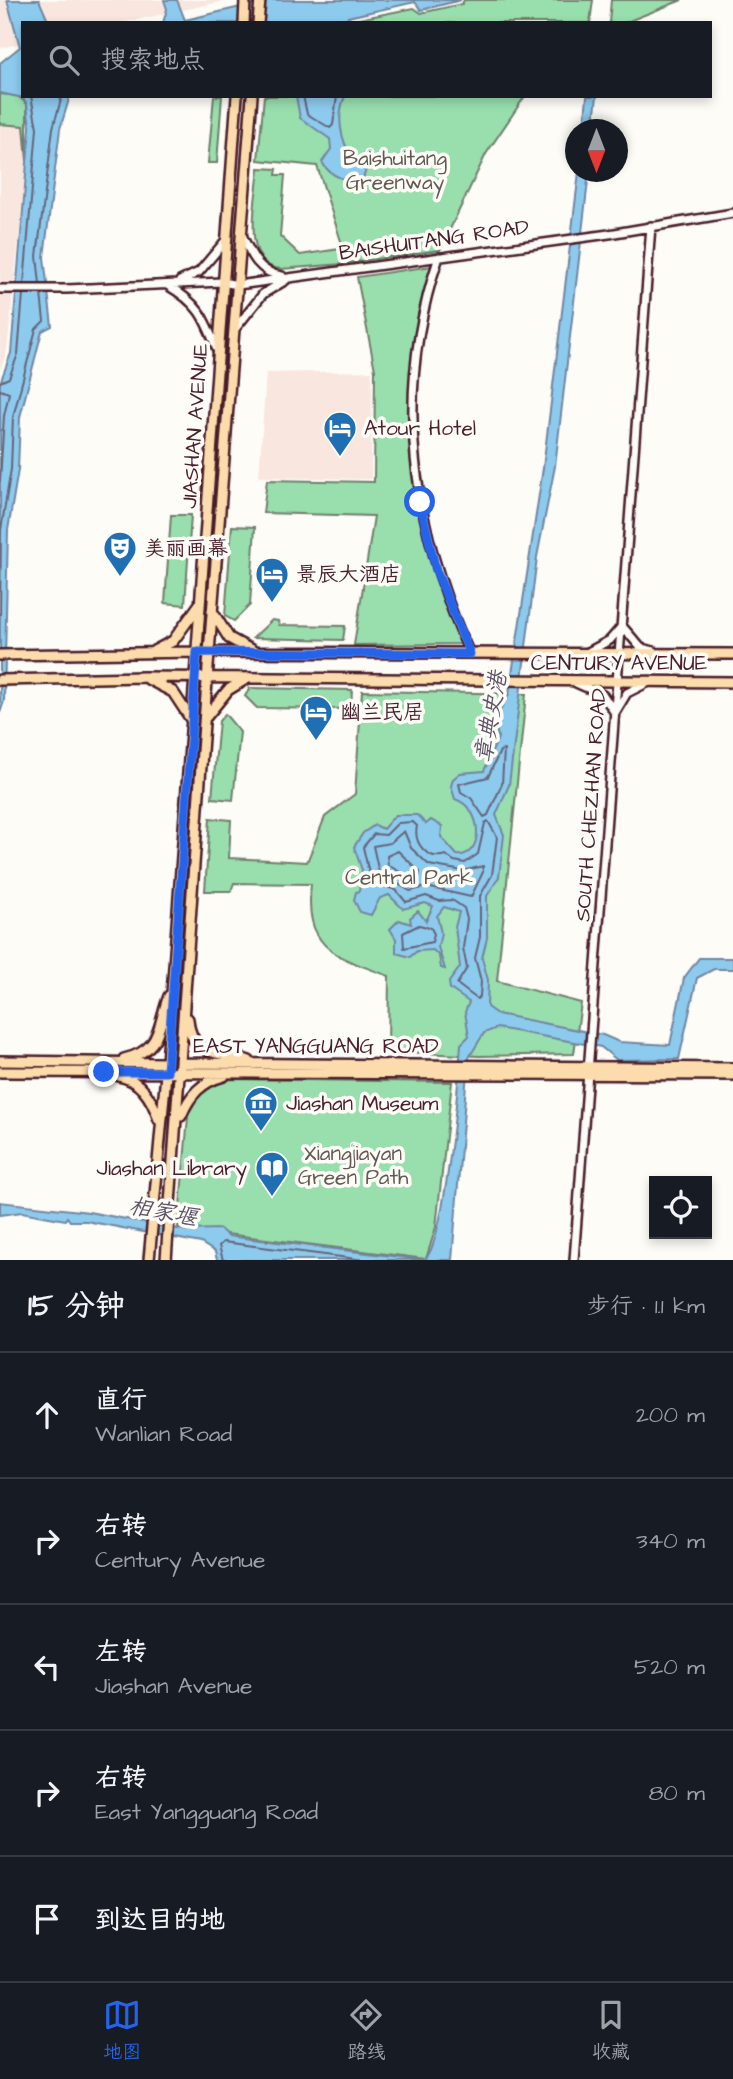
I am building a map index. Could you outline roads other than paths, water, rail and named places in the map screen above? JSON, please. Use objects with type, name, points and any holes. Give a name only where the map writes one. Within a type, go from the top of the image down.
[{"type":"main road","points":[[243,21],[245,0]]},
{"type":"main road","points":[[258,21],[260,0]]},
{"type":"main road","name":"JIASHAN AVENUE","points":[[149,1260],[167,1068],[237,98]]},
{"type":"main road","name":"JIASHAN AVENUE","points":[[166,1260],[252,98]]},
{"type":"main road","points":[[150,653],[173,641],[200,603]]},
{"type":"main road","points":[[212,611],[229,638],[258,653]]},
{"type":"main road","name":"CENTURY AVENUE","points":[[0,655],[197,652],[733,654]]},
{"type":"main road","points":[[143,677],[173,692],[192,721]]},
{"type":"main road","name":"CENTURY AVENUE","points":[[4,680],[143,677],[733,682]]},
{"type":"main road","points":[[205,718],[228,690],[247,679]]},
{"type":"main road","points":[[104,1067],[152,1047],[159,1036],[173,988]]},
{"type":"main road","points":[[186,1003],[187,1022],[196,1043],[212,1055],[237,1056],[254,1063]]},
{"type":"main road","name":"EAST YANGGUANG ROAD","points":[[0,1061],[104,1067],[181,1068],[254,1063],[449,1069]]},
{"type":"main road","points":[[104,1067],[143,1089],[154,1105],[161,1126]]},
{"type":"main road","name":"EAST YANGGUANG ROAD","points":[[0,1072],[104,1067]]},
{"type":"main road","name":"EAST YANGGUANG ROAD","points":[[181,1068],[234,1073],[449,1069],[589,1070]]},
{"type":"main road","points":[[589,1070],[733,1068]]},
{"type":"main road","points":[[589,1070],[733,1075]]},
{"type":"main road","points":[[177,1124],[189,1098],[202,1084],[234,1073]]},
{"type":"street","name":"BAISHUITANG ROAD","points":[[2,289],[222,282],[238,285],[609,234],[733,213]]},
{"type":"street","name":"SOUTH CHEZHAN ROAD","points":[[574,1260],[592,1048],[650,226]]},
{"type":"street","points":[[242,234],[256,262],[270,274],[290,278]]},
{"type":"street","points":[[166,285],[187,280],[199,272],[226,240]]},
{"type":"street","points":[[439,257],[429,287],[414,379],[416,473],[424,526],[436,570],[470,654]]},
{"type":"street","points":[[234,331],[263,294],[290,278]]},
{"type":"street","points":[[166,285],[190,298],[202,312],[217,350]]},
{"type":"street","points":[[581,654],[610,640],[622,626],[641,648],[676,654]]},
{"type":"street","points":[[560,680],[594,689],[615,713],[627,693],[651,681]]},
{"type":"water","points":[[7,0],[39,0],[48,21],[21,21],[21,98],[0,93],[0,63],[20,47]]},
{"type":"water","points":[[164,0],[177,0],[185,20],[270,0],[461,0],[421,10],[415,2],[348,17],[343,21],[164,21],[167,9]]},
{"type":"water","points":[[23,98],[69,98],[60,129],[44,257],[52,326],[42,331],[20,417],[18,470],[8,530],[4,701],[0,713],[0,383],[11,353],[30,127],[27,104]]},
{"type":"water","points":[[296,98],[344,98],[340,118],[343,139],[349,153],[366,169],[363,179],[346,180],[329,171],[322,162],[331,149],[330,139],[300,118]]},
{"type":"water","points":[[587,98],[597,98],[594,119],[585,119]]},
{"type":"water","points":[[578,182],[588,182],[555,466],[537,557],[509,785],[496,815],[504,835],[499,877],[487,896],[487,938],[482,958],[488,980],[487,1007],[497,1014],[603,1035],[619,1042],[670,1045],[684,978],[699,958],[733,958],[733,969],[714,969],[697,978],[679,1059],[617,1060],[601,1047],[497,1028],[484,1033],[468,1059],[452,1260],[424,1260],[432,1248],[438,1225],[450,1159],[461,1044],[469,1036],[465,1012],[469,1002],[450,989],[449,982],[460,967],[455,927],[459,912],[444,907],[437,916],[441,933],[438,947],[445,969],[441,968],[439,956],[433,950],[417,951],[410,957],[396,953],[396,939],[390,929],[399,920],[411,924],[410,918],[418,911],[426,921],[433,906],[425,903],[403,909],[389,895],[380,898],[371,915],[360,912],[354,900],[356,892],[359,891],[362,870],[354,847],[363,833],[375,825],[383,829],[395,815],[417,815],[426,824],[431,820],[442,826],[441,837],[457,855],[466,854],[476,841],[476,822],[472,812],[465,804],[455,799],[451,786],[453,779],[460,773],[484,771],[498,738],[495,720],[509,694],[543,468]]},
{"type":"water","points":[[0,1202],[89,1212],[184,1230],[220,1229],[228,1236],[424,1260],[217,1260],[215,1252],[201,1243],[86,1221],[70,1221],[67,1217],[65,1220],[22,1212],[0,1215]]},
{"type":"place","name":"Atour Hotel","points":[[340,458]]},
{"type":"place","name":"美丽画幕","points":[[120,578]]},
{"type":"place","name":"景辰大酒店","points":[[272,604]]},
{"type":"place","name":"幽兰民居","points":[[316,742]]},
{"type":"place","name":"Jiashan Museum","points":[[261,1133]]},
{"type":"place","name":"Jiashan Library","points":[[272,1198]]},
{"type":"park label","name":"Baishuitang Greenway","points":[[395,170]]},
{"type":"park label","name":"Central Park","points":[[409,877]]},
{"type":"park label","name":"Xiangjiayan Green Path","points":[[353,1165]]},
{"type":"water label","name":"章典史港","points":[[491,717]]},
{"type":"water label","name":"相家堰","points":[[163,1212]]}]
